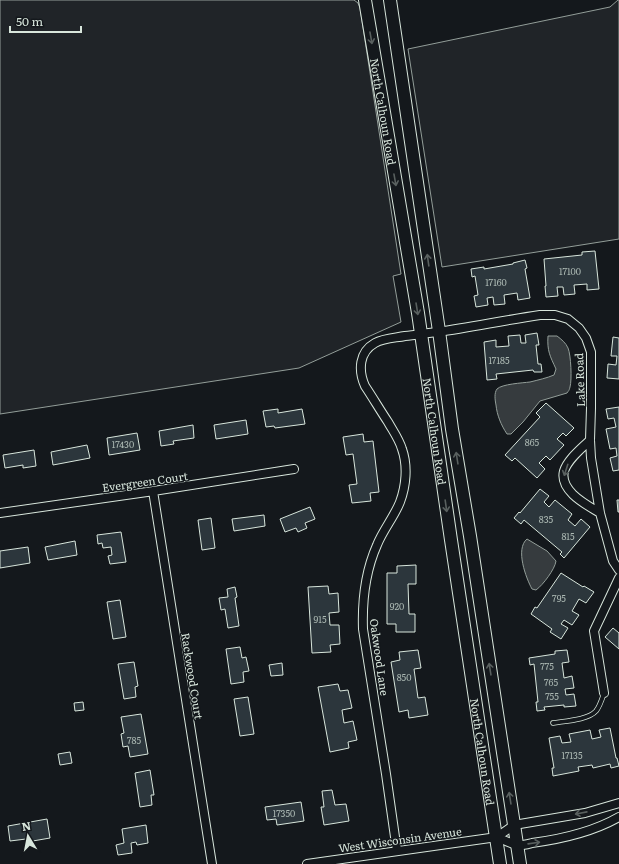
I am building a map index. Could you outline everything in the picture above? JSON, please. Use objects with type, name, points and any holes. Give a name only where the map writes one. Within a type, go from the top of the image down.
[{"type":"main road","name":"North Calhoun Road","points":[[364,0],[418,313],[500,864]]},
{"type":"main road","name":"North Calhoun Road","points":[[390,0],[452,429],[470,536],[520,864]]},
{"type":"main road","points":[[451,540],[470,536]]},
{"type":"street","name":"Lake Road","points":[[420,334],[540,315],[555,315],[568,320],[579,328],[586,338],[591,352],[590,440],[591,458],[600,514],[613,561],[619,570]]},
{"type":"street","name":"Oakwood Lane","points":[[397,852],[362,614],[365,582],[368,570],[382,533],[400,503],[404,489],[406,466],[398,439],[362,380],[360,366],[366,351],[376,342],[388,338],[420,334]]},
{"type":"street","points":[[590,440],[572,458],[564,472],[564,479],[574,497],[600,514]]},
{"type":"street","name":"Evergreen Court","points":[[0,513],[294,469]]},
{"type":"street","name":"Rackwood Court","points":[[153,491],[212,864]]},
{"type":"street","points":[[604,693],[594,631],[619,578]]},
{"type":"street","name":"West Wisconsin Avenue","points":[[307,864],[497,837],[514,825],[585,813],[619,803]]},
{"type":"street","points":[[497,837],[517,846],[542,842],[568,836],[604,824],[619,817]]},
{"type":"lane","points":[[553,723],[585,717],[594,712],[597,710],[604,693]]},
{"type":"shaded area","points":[[0,0],[354,0],[358,3],[401,274],[393,276],[401,322],[299,368],[0,414]]},
{"type":"shaded area","points":[[618,0],[619,239],[442,267],[408,49],[610,7]]},
{"type":"shaded area","points":[[548,336],[557,336],[568,348],[571,373],[571,384],[569,390],[567,393],[540,401],[511,434],[507,434],[501,424],[497,412],[495,399],[496,391],[503,386],[530,382],[554,375],[556,369],[549,353]]},
{"type":"shaded area","points":[[527,539],[547,551],[556,561],[548,577],[536,590],[532,589],[523,564],[522,549]]},
{"type":"building","points":[[595,251],[599,289],[587,290],[587,284],[574,285],[575,294],[564,295],[563,287],[557,287],[558,296],[546,297],[544,259],[582,255],[582,252]]},
{"type":"building","points":[[525,260],[530,298],[518,300],[517,293],[504,295],[505,304],[494,305],[493,297],[487,298],[488,305],[476,307],[474,296],[478,295],[475,276],[472,277],[471,269],[484,267],[484,269],[513,264]]},
{"type":"building","points":[[537,333],[539,345],[536,345],[538,364],[541,364],[542,372],[534,372],[533,370],[496,374],[497,379],[487,380],[484,342],[496,340],[496,347],[509,346],[508,336],[520,335],[521,343],[526,343],[525,335]]},
{"type":"building","points":[[613,337],[619,338],[619,379],[607,378],[608,364],[616,365],[617,356],[611,356]]},
{"type":"building","points":[[546,403],[574,428],[566,436],[563,433],[557,439],[564,445],[550,460],[546,456],[539,463],[545,469],[537,478],[515,458],[512,461],[505,455],[540,417],[536,413]]},
{"type":"building","points":[[619,407],[619,470],[613,471],[610,458],[617,456],[616,448],[610,449],[606,429],[616,427],[614,418],[608,419],[606,409]]},
{"type":"building","points":[[278,409],[278,413],[302,409],[305,424],[275,428],[274,426],[266,427],[263,411]]},
{"type":"building","points":[[246,420],[248,434],[216,439],[214,425]]},
{"type":"building","points":[[193,425],[194,438],[173,441],[174,444],[161,446],[159,431]]},
{"type":"building","points":[[137,433],[140,450],[109,455],[107,438]]},
{"type":"building","points":[[363,434],[364,442],[373,441],[379,492],[370,493],[371,501],[352,503],[349,485],[357,484],[353,454],[346,455],[343,437]]},
{"type":"building","points":[[87,445],[90,458],[53,465],[51,452]]},
{"type":"building","points":[[34,450],[36,466],[23,468],[23,465],[5,468],[3,455]]},
{"type":"building","points":[[540,489],[549,496],[544,502],[549,507],[555,500],[572,514],[568,520],[575,526],[581,519],[590,527],[564,558],[560,554],[562,552],[524,520],[521,524],[514,518]]},
{"type":"building","points":[[617,500],[619,500],[619,512],[618,512]]},
{"type":"building","points":[[310,507],[315,519],[305,523],[307,528],[298,532],[296,528],[285,532],[280,519]]},
{"type":"building","points":[[264,515],[265,526],[234,531],[232,519]]},
{"type":"building","points":[[211,518],[215,548],[202,550],[198,520]]},
{"type":"building","points":[[121,532],[126,562],[110,564],[108,556],[112,555],[111,547],[103,548],[102,543],[98,544],[97,535]]},
{"type":"building","points":[[75,541],[77,555],[48,560],[45,547]]},
{"type":"building","points":[[28,547],[30,563],[0,568],[0,551]]},
{"type":"building","points":[[416,565],[416,584],[408,584],[409,614],[415,614],[415,632],[396,632],[396,624],[387,624],[387,573],[397,573],[397,566]]},
{"type":"building","points":[[561,573],[594,592],[586,603],[579,599],[572,611],[579,615],[572,625],[564,620],[561,624],[568,628],[561,639],[550,632],[552,629],[531,614],[535,607],[537,608]]},
{"type":"building","points":[[328,586],[329,594],[338,593],[339,612],[329,613],[330,625],[339,625],[340,644],[330,645],[331,652],[312,653],[308,587]]},
{"type":"building","points":[[235,587],[239,626],[228,628],[225,609],[221,610],[219,598],[228,597],[227,589]]},
{"type":"building","points":[[120,600],[126,637],[113,639],[107,602]]},
{"type":"building","points":[[613,628],[619,633],[619,649],[605,637]]},
{"type":"building","points":[[240,647],[242,658],[246,657],[249,671],[243,672],[244,682],[231,684],[226,649]]},
{"type":"building","points":[[418,650],[421,668],[414,669],[418,698],[425,697],[428,715],[409,718],[408,710],[399,712],[391,662],[400,660],[399,652]]},
{"type":"building","points":[[567,650],[569,662],[562,663],[564,678],[572,676],[574,688],[565,689],[566,695],[574,694],[576,706],[564,707],[564,705],[544,707],[545,710],[537,711],[536,702],[538,702],[534,664],[530,665],[529,658],[555,654],[555,651]]},
{"type":"building","points":[[134,662],[138,686],[135,687],[136,697],[124,699],[118,664]]},
{"type":"building","points":[[282,663],[283,675],[271,676],[269,665]]},
{"type":"building","points":[[338,684],[340,691],[348,690],[352,708],[342,710],[344,723],[353,721],[357,740],[348,742],[349,748],[330,752],[318,687]]},
{"type":"building","points":[[248,697],[254,734],[240,736],[234,699]]},
{"type":"building","points":[[83,702],[84,710],[75,711],[74,703]]},
{"type":"building","points":[[141,714],[148,754],[130,757],[128,746],[123,747],[121,734],[124,733],[121,717]]},
{"type":"building","points":[[610,728],[619,766],[611,768],[610,764],[593,768],[592,765],[578,767],[579,771],[553,776],[552,768],[554,768],[549,738],[560,736],[562,743],[571,742],[569,734],[590,730],[592,739],[601,737],[599,730]]},
{"type":"building","points":[[70,752],[72,763],[60,765],[58,754]]},
{"type":"building","points":[[150,770],[154,795],[151,795],[152,805],[140,807],[135,773]]},
{"type":"building","points":[[332,790],[335,805],[346,804],[349,821],[324,825],[321,807],[324,807],[322,791]]},
{"type":"building","points":[[301,802],[304,821],[277,825],[276,819],[267,820],[265,807]]},
{"type":"building","points":[[47,819],[50,838],[27,842],[26,839],[10,841],[8,826]]},
{"type":"building","points":[[146,825],[148,843],[137,845],[136,842],[131,843],[132,853],[118,855],[116,845],[124,843],[122,829]]}]
